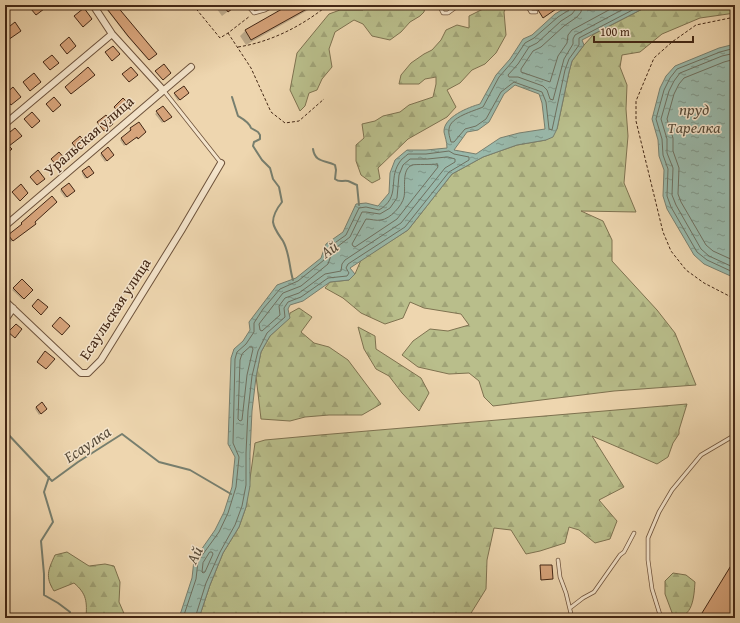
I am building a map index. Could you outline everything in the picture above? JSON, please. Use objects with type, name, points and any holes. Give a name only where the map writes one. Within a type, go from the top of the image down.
[{"type":"street","points":[[93,5],[112,34],[163,90]]},
{"type":"street","points":[[5,124],[112,34]]},
{"type":"street","name":"Уральская улица","points":[[5,226],[191,67]]},
{"type":"street","name":"Есаульская улица","points":[[5,301],[81,373],[88,373],[101,360],[181,232],[221,163]]},
{"type":"street","points":[[5,320],[13,308]]},
{"type":"lane","points":[[247,5],[254,13],[265,10],[274,5]]},
{"type":"lane","points":[[439,5],[443,13],[448,13],[459,5]]},
{"type":"lane","points":[[528,5],[531,12],[536,12]]},
{"type":"lane","points":[[163,90],[221,163]]},
{"type":"lane","points":[[661,618],[652,589],[648,560],[648,538],[659,512],[672,490],[702,455],[735,435]]},
{"type":"lane","points":[[570,608],[582,598],[594,592],[620,555],[624,552],[634,533]]},
{"type":"lane","points":[[558,560],[560,577],[572,618]]},
{"type":"path","points":[[193,5],[220,38],[254,13]]},
{"type":"path","points":[[237,47],[246,46],[285,34],[328,5]]},
{"type":"path","points":[[735,17],[696,24],[654,58],[636,101],[636,121],[663,232],[672,251],[686,270],[704,283],[735,299]]},
{"type":"path","points":[[228,33],[251,68],[271,112],[285,123],[298,121],[324,99]]},
{"type":"green space","points":[[365,5],[425,6],[424,12],[420,16],[410,22],[401,32],[390,40],[372,36],[363,24],[354,20],[335,32],[329,49],[332,67],[322,79],[317,90],[309,93],[305,106],[300,111],[290,90],[297,53],[329,14],[340,10],[363,10]]},
{"type":"green space","points":[[491,5],[507,5],[504,12],[506,35],[496,53],[485,64],[472,70],[460,83],[447,90],[456,107],[447,117],[408,139],[378,168],[380,179],[372,183],[361,175],[356,161],[356,145],[364,138],[362,124],[375,121],[383,116],[400,112],[409,105],[433,97],[436,77],[425,79],[419,84],[399,84],[401,75],[411,63],[432,50],[441,40],[446,30],[457,25],[469,28],[469,16]]},
{"type":"green space","points":[[650,5],[735,5],[735,13],[700,18],[662,34],[640,52],[622,55],[620,67],[627,85],[626,109],[628,136],[624,183],[636,212],[581,211],[603,221],[612,240],[612,261],[657,310],[675,333],[696,385],[614,391],[493,406],[484,397],[479,381],[469,373],[449,374],[418,367],[402,355],[413,341],[430,329],[448,331],[469,325],[461,314],[424,308],[410,302],[403,318],[385,324],[361,313],[343,298],[325,288],[330,282],[349,280],[355,274],[361,260],[408,230],[452,174],[483,157],[517,145],[546,140],[557,129],[572,61],[584,45],[594,34]]},
{"type":"green space","points":[[299,308],[312,317],[301,332],[314,343],[329,347],[348,360],[381,404],[362,415],[305,417],[290,421],[261,419],[256,376],[261,352],[270,336],[289,318],[290,313]]},
{"type":"green space","points":[[358,327],[375,336],[376,349],[421,378],[429,393],[419,411],[389,376],[376,369],[364,349]]},
{"type":"green space","points":[[687,404],[679,434],[673,443],[668,457],[657,464],[592,436],[624,487],[599,500],[617,521],[610,539],[595,543],[579,530],[569,527],[565,543],[526,554],[511,530],[494,528],[487,560],[486,589],[468,618],[199,618],[223,553],[239,527],[246,507],[255,443],[265,440],[320,435]]},
{"type":"green space","points":[[67,552],[89,566],[105,564],[114,566],[120,582],[119,602],[126,618],[86,618],[84,595],[74,583],[54,591],[49,582],[48,573],[55,555]]},
{"type":"green space","points":[[673,573],[686,575],[695,582],[693,600],[689,611],[680,617],[674,618],[665,594],[665,581]]},
{"type":"water","name":"Ай","points":[[570,5],[650,5],[582,40],[584,45],[572,61],[557,129],[553,137],[546,140],[517,145],[483,157],[452,174],[408,230],[350,268],[355,274],[349,280],[330,282],[303,301],[290,305],[288,309],[290,318],[270,336],[261,352],[252,411],[250,486],[246,507],[239,527],[223,553],[199,618],[179,618],[192,578],[194,560],[215,530],[224,512],[232,487],[235,457],[228,444],[231,358],[234,349],[243,341],[250,330],[249,322],[277,285],[296,278],[321,258],[326,244],[343,232],[356,204],[366,203],[378,206],[389,193],[390,173],[395,160],[407,150],[447,148],[444,132],[445,127],[452,117],[480,104],[496,75],[510,59],[523,39],[532,35],[555,14]],"holes":[[[515,85],[539,94],[542,103],[545,129],[500,138],[476,154],[454,150],[467,132],[478,130],[489,122],[504,94]]]},
{"type":"water","name":"пруд Тарелка","points":[[735,44],[735,278],[704,264],[694,255],[667,209],[663,196],[664,170],[659,156],[658,140],[652,119],[660,88],[666,76],[675,66],[719,48]]},
{"type":"building","points":[[36,5],[41,5],[44,9],[36,15],[31,9]]},
{"type":"building","points":[[104,5],[116,5],[157,54],[149,60]]},
{"type":"building","points":[[223,5],[237,5],[228,12]]},
{"type":"building","points":[[289,5],[314,5],[251,40],[245,30]]},
{"type":"building","points":[[535,5],[562,5],[543,18]]},
{"type":"building","points":[[84,8],[92,19],[83,27],[74,16]]},
{"type":"building","points":[[15,22],[21,31],[5,42],[5,30]]},
{"type":"building","points":[[69,37],[76,46],[67,54],[60,45]]},
{"type":"building","points":[[113,46],[120,54],[112,61],[105,52]]},
{"type":"building","points":[[52,55],[59,63],[50,70],[43,62]]},
{"type":"building","points":[[164,64],[171,73],[163,80],[155,71]]},
{"type":"building","points":[[88,67],[95,75],[71,94],[65,87]]},
{"type":"building","points":[[131,67],[138,75],[129,82],[122,74]]},
{"type":"building","points":[[34,73],[41,82],[30,91],[23,82]]},
{"type":"building","points":[[184,86],[189,93],[180,100],[174,93]]},
{"type":"building","points":[[13,87],[21,97],[11,105],[5,98],[5,94]]},
{"type":"building","points":[[54,97],[61,105],[53,112],[46,104]]},
{"type":"building","points":[[123,98],[131,106],[121,115],[114,107]]},
{"type":"building","points":[[163,106],[172,117],[164,122],[156,111]]},
{"type":"building","points":[[32,112],[40,121],[32,128],[24,119]]},
{"type":"building","points":[[106,115],[113,124],[104,131],[97,122]]},
{"type":"building","points":[[139,122],[146,132],[138,139],[137,137],[126,145],[121,138],[131,130],[130,128]]},
{"type":"building","points":[[15,128],[22,136],[9,146],[12,149],[5,155],[5,136]]},
{"type":"building","points":[[80,136],[86,143],[78,150],[72,143]]},
{"type":"building","points":[[108,147],[114,155],[107,161],[101,153]]},
{"type":"building","points":[[59,152],[66,160],[58,167],[51,159]]},
{"type":"building","points":[[89,166],[94,173],[87,178],[82,171]]},
{"type":"building","points":[[38,170],[45,179],[37,185],[30,177]]},
{"type":"building","points":[[69,183],[75,191],[67,197],[61,189]]},
{"type":"building","points":[[21,184],[28,193],[20,201],[12,192]]},
{"type":"building","points":[[52,196],[57,202],[35,222],[36,224],[13,241],[8,235]]},
{"type":"building","points":[[22,279],[33,290],[24,299],[13,288]]},
{"type":"building","points":[[38,299],[48,307],[41,315],[32,306]]},
{"type":"building","points":[[60,317],[70,326],[62,335],[52,326]]},
{"type":"building","points":[[16,324],[22,329],[15,338],[8,332]]},
{"type":"building","points":[[45,351],[55,359],[46,369],[37,362]]},
{"type":"building","points":[[42,402],[47,409],[41,414],[36,407]]},
{"type":"building","points":[[735,559],[735,618],[710,618],[702,613]]},
{"type":"building","points":[[540,565],[552,565],[553,579],[541,580]]},
{"type":"waterway","points":[[232,97],[238,116],[246,121],[251,128],[260,135],[260,139],[254,142],[253,146],[262,160],[270,168],[273,179],[279,187],[282,202],[277,209],[273,222],[285,246],[293,280]]},
{"type":"waterway","points":[[313,149],[314,154],[318,159],[335,165],[335,179],[340,181],[348,181],[357,185],[359,205]]},
{"type":"waterway","name":"Есаулка","points":[[5,431],[52,481],[78,462],[122,434],[159,462],[190,470],[231,494]]},
{"type":"waterway","points":[[49,477],[44,492],[53,522],[41,541],[44,595],[70,612],[69,618]]}]
